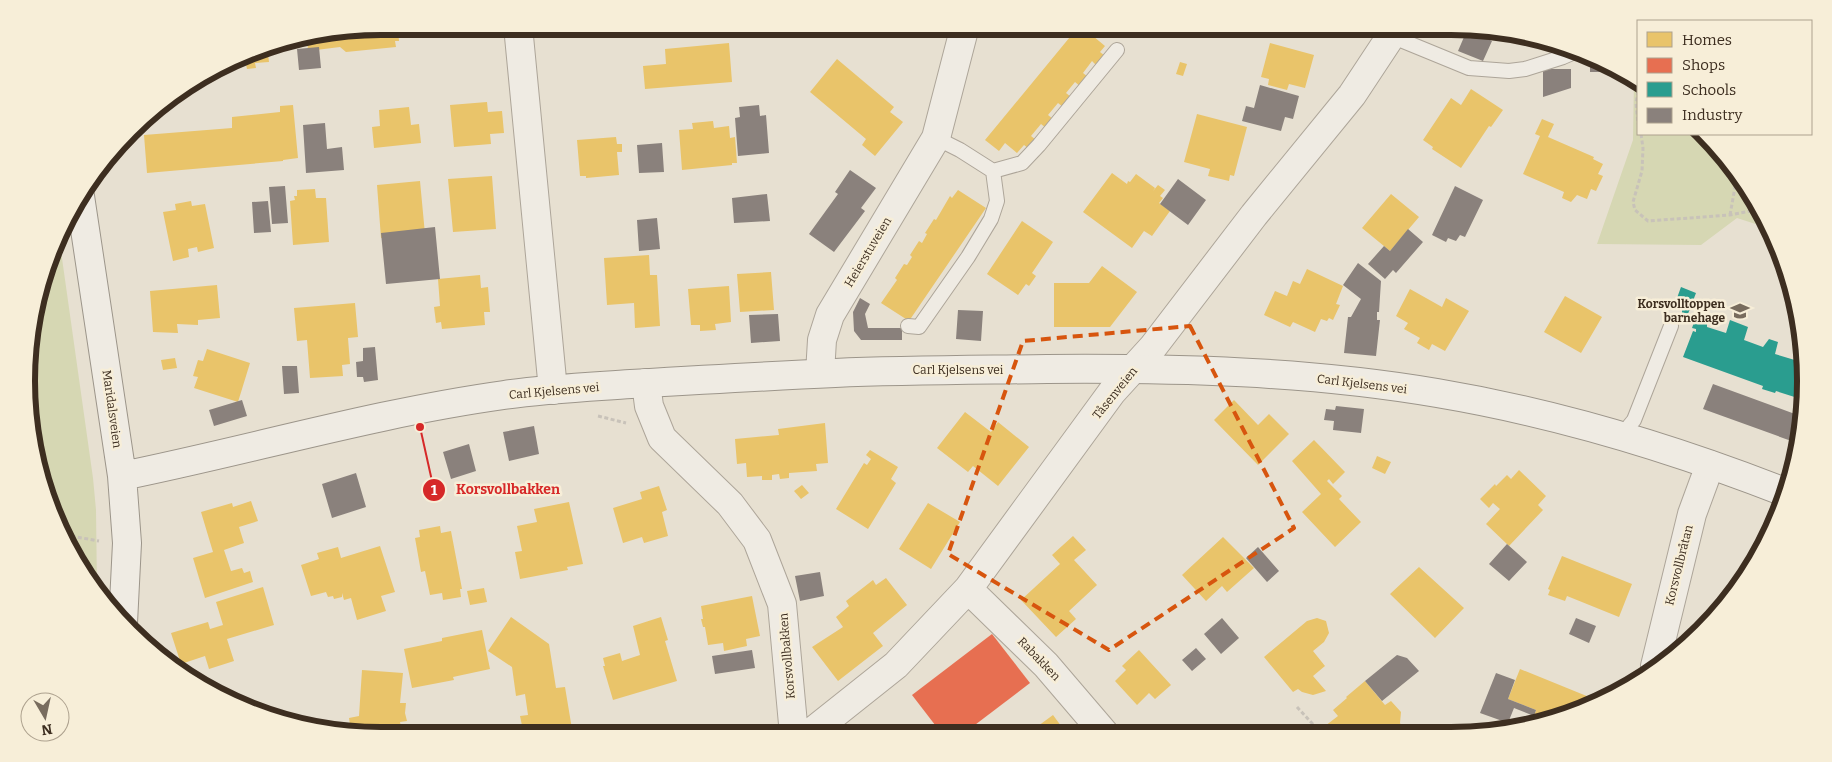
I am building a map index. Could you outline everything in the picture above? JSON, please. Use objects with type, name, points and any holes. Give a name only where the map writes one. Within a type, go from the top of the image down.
[{"type":"street","points":[[519,35],[553,390]]},
{"type":"street","name":"Heierstuveien","points":[[820,373],[822,340],[830,315],[936,138],[963,35]]},
{"type":"street","name":"Tåsenveien","points":[[818,727],[896,665],[968,589],[1112,392],[1153,347],[1254,215],[1352,94],[1390,35]]},
{"type":"street","name":"Maridalsveien","points":[[82,207],[122,476],[127,542],[124,612]]},
{"type":"street","name":"Carl Kjelsens vei","points":[[122,476],[418,410],[507,394],[646,383],[820,373],[1134,368],[1203,370],[1328,379],[1423,391],[1516,408],[1663,449],[1779,490]]},
{"type":"street","name":"Korsvollbakken","points":[[646,383],[649,406],[662,438],[730,504],[757,540],[782,604],[793,727]]},
{"type":"street","name":"Korsvollbråtan","points":[[1657,660],[1692,514],[1710,465]]},
{"type":"street","name":"Rabakken","points":[[968,589],[1046,665],[1100,727]]},
{"type":"lane","points":[[1401,35],[1469,68],[1509,71],[1526,69],[1567,55]]},
{"type":"lane","points":[[936,138],[960,150],[993,171],[1022,163],[1117,50]]},
{"type":"lane","points":[[908,326],[919,327],[968,257],[991,219],[997,201],[993,171]]},
{"type":"lane","points":[[1620,437],[1634,420],[1671,326]]},
{"type":"path","points":[[1637,98],[1637,114]]},
{"type":"path","points":[[1641,135],[1643,148],[1642,172],[1633,202],[1635,210],[1648,221],[1730,215],[1752,211]]},
{"type":"path","points":[[1730,215],[1736,184]]},
{"type":"path","points":[[590,414],[619,421],[662,438]]},
{"type":"path","points":[[72,535],[102,542]]},
{"type":"path","points":[[75,541],[79,537]]},
{"type":"path","points":[[1297,707],[1315,727]]},
{"type":"highlighted area","points":[[1190,326],[1294,528],[1109,650],[948,554],[1023,341]]},
{"type":"green space","points":[[1634,87],[1637,89],[1637,135],[1695,135],[1726,170],[1751,208],[1760,225],[1737,218],[1701,245],[1597,244],[1633,140]]},
{"type":"green space","points":[[61,250],[93,478],[96,510],[97,579],[81,554],[61,513],[47,471],[38,426],[35,381],[38,336],[47,291]]},
{"type":"building: Homes","points":[[398,35],[399,41],[395,41],[396,47],[346,52],[340,47],[308,51],[307,43],[313,42],[358,36]]},
{"type":"building: Homes","points":[[1072,35],[1092,35],[1105,46],[1100,52],[1105,56],[1097,66],[1092,61],[1083,73],[1088,77],[1081,87],[1075,82],[1066,93],[1071,97],[1063,107],[1058,103],[1048,115],[1053,119],[1046,128],[1041,124],[1031,136],[1036,140],[1029,149],[1024,145],[1017,153],[1005,143],[999,151],[985,140]]},
{"type":"building: Homes","points":[[729,43],[732,82],[645,89],[643,66],[666,64],[665,49]]},
{"type":"building: Homes","points":[[1270,43],[1314,55],[1305,88],[1289,84],[1287,90],[1268,85],[1269,79],[1261,77]]},
{"type":"building: Homes","points":[[268,54],[269,62],[255,63],[256,68],[247,69],[246,64],[242,65]]},
{"type":"building: Homes","points":[[837,59],[894,107],[890,112],[903,122],[875,156],[862,145],[866,139],[810,92]]},
{"type":"building: Homes","points":[[1180,62],[1187,64],[1183,76],[1176,74]]},
{"type":"building: Homes","points":[[1471,89],[1503,110],[1491,127],[1489,126],[1461,168],[1432,149],[1433,147],[1423,140],[1451,98],[1461,105]]},
{"type":"building: Homes","points":[[487,102],[488,112],[502,111],[504,133],[490,134],[491,144],[454,147],[450,105]]},
{"type":"building: Homes","points":[[293,105],[298,158],[283,161],[147,173],[144,135],[232,128],[232,117],[280,112],[280,106]]},
{"type":"building: Homes","points":[[409,107],[411,125],[419,124],[421,143],[374,148],[372,127],[380,126],[379,110]]},
{"type":"building: Homes","points":[[1197,114],[1247,127],[1234,176],[1230,175],[1229,181],[1208,176],[1210,169],[1184,162]]},
{"type":"building: Homes","points":[[1542,119],[1554,124],[1548,137],[1594,157],[1593,159],[1603,164],[1598,174],[1603,176],[1596,191],[1591,189],[1587,199],[1577,195],[1571,202],[1562,198],[1564,192],[1523,174],[1540,136],[1535,134]]},
{"type":"building: Homes","points":[[713,121],[714,128],[729,126],[730,138],[735,137],[737,163],[682,170],[679,130],[693,129],[692,123]]},
{"type":"building: Homes","points":[[616,137],[617,144],[622,144],[622,152],[617,152],[619,175],[586,178],[586,176],[580,176],[577,140]]},
{"type":"building: Homes","points":[[1112,173],[1127,184],[1136,174],[1155,188],[1153,191],[1158,185],[1165,190],[1160,196],[1163,198],[1159,203],[1170,211],[1152,236],[1144,231],[1132,248],[1083,212]]},
{"type":"building: Homes","points":[[492,176],[496,229],[453,232],[448,179]]},
{"type":"building: Homes","points":[[420,181],[425,234],[381,238],[377,185]]},
{"type":"building: Homes","points":[[315,189],[316,198],[326,198],[329,242],[293,245],[290,201],[295,200],[294,196],[297,196],[297,190]]},
{"type":"building: Homes","points":[[958,190],[986,208],[909,321],[881,303],[897,280],[895,278],[904,264],[907,265],[912,257],[910,255],[919,241],[922,243],[927,234],[925,233],[934,219],[936,220],[950,196],[952,198]]},
{"type":"building: Homes","points":[[1391,194],[1419,217],[1390,251],[1362,228]]},
{"type":"building: Homes","points":[[191,201],[192,206],[205,204],[214,248],[198,252],[197,247],[188,249],[189,257],[173,261],[163,212],[176,210],[175,204]]},
{"type":"building: Homes","points":[[1022,221],[1053,242],[1032,273],[1036,276],[1029,286],[1026,284],[1018,295],[987,274]]},
{"type":"building: Homes","points":[[649,255],[650,275],[657,275],[660,326],[635,328],[634,303],[607,305],[604,258]]},
{"type":"building: Homes","points":[[1102,266],[1137,292],[1110,327],[1054,327],[1054,283],[1089,283]]},
{"type":"building: Homes","points":[[1307,269],[1343,286],[1336,304],[1340,305],[1333,320],[1329,318],[1327,321],[1321,319],[1315,332],[1293,322],[1290,327],[1264,315],[1275,291],[1287,296],[1293,281],[1300,284]]},
{"type":"building: Homes","points":[[771,272],[774,310],[740,312],[737,274]]},
{"type":"building: Homes","points":[[480,275],[481,288],[488,287],[490,312],[484,312],[485,325],[442,329],[441,322],[436,323],[434,307],[440,306],[438,279]]},
{"type":"building: Homes","points":[[217,285],[220,318],[198,320],[198,325],[177,324],[178,333],[153,332],[150,291]]},
{"type":"building: Homes","points":[[729,286],[731,322],[715,324],[716,330],[700,331],[700,325],[691,325],[688,289]]},
{"type":"building: Homes","points":[[1410,289],[1442,307],[1446,298],[1469,311],[1445,351],[1432,344],[1429,350],[1417,343],[1420,338],[1404,329],[1408,323],[1396,316]]},
{"type":"building: Homes","points":[[1565,296],[1602,317],[1581,353],[1544,332]]},
{"type":"building: Homes","points":[[355,303],[358,337],[348,338],[350,364],[342,365],[343,376],[310,378],[307,340],[297,341],[294,308]]},
{"type":"building: Homes","points":[[207,349],[250,363],[238,402],[194,388],[198,377],[193,376],[198,360],[203,361]]},
{"type":"building: Homes","points":[[175,358],[177,368],[163,370],[161,360]]},
{"type":"building: Homes","points":[[1234,400],[1258,425],[1269,414],[1289,434],[1258,465],[1214,420]]},
{"type":"building: Homes","points":[[965,412],[991,432],[998,422],[1029,447],[998,486],[973,466],[968,472],[937,448]]},
{"type":"building: Homes","points":[[825,423],[828,463],[816,464],[817,471],[789,473],[789,478],[780,479],[779,474],[772,475],[772,480],[762,480],[762,476],[747,477],[746,463],[737,464],[735,439],[779,435],[778,429]]},
{"type":"building: Homes","points":[[1314,440],[1345,472],[1333,484],[1329,479],[1327,481],[1342,496],[1339,499],[1361,522],[1335,547],[1302,512],[1321,494],[1292,461]]},
{"type":"building: Homes","points":[[870,450],[898,467],[891,479],[896,483],[868,529],[836,509],[864,463],[867,465],[871,459],[866,455]]},
{"type":"building: Homes","points":[[1377,456],[1391,462],[1385,474],[1372,468]]},
{"type":"building: Homes","points":[[1519,470],[1546,496],[1538,505],[1543,510],[1509,546],[1486,524],[1500,509],[1493,503],[1489,508],[1480,499],[1507,475],[1511,479]]},
{"type":"building: Homes","points":[[802,485],[809,493],[801,499],[794,491]]},
{"type":"building: Homes","points":[[659,486],[667,510],[662,512],[668,536],[644,543],[642,537],[623,543],[613,508],[642,499],[640,492]]},
{"type":"building: Homes","points":[[251,501],[258,521],[239,527],[244,543],[224,550],[231,571],[242,568],[244,573],[250,571],[253,582],[205,598],[193,558],[213,552],[201,512],[232,503],[233,507]]},
{"type":"building: Homes","points":[[569,502],[583,564],[567,567],[568,570],[520,579],[515,552],[522,551],[517,526],[537,522],[534,509]]},
{"type":"building: Homes","points":[[928,503],[960,522],[931,569],[899,549]]},
{"type":"building: Homes","points":[[440,526],[441,533],[451,531],[462,589],[460,589],[461,597],[443,600],[442,593],[430,595],[425,571],[421,572],[415,538],[420,537],[419,530]]},
{"type":"building: Homes","points":[[1073,536],[1086,550],[1074,560],[1097,585],[1069,611],[1076,619],[1056,637],[1021,600],[1060,564],[1052,555]]},
{"type":"building: Homes","points":[[1223,537],[1254,568],[1227,592],[1222,586],[1206,601],[1182,575]]},
{"type":"building: Homes","points":[[380,546],[395,592],[381,596],[386,611],[357,620],[351,598],[344,600],[342,593],[342,597],[334,599],[333,596],[328,597],[326,592],[311,596],[301,565],[319,559],[317,553],[338,547],[341,558]]},
{"type":"building: Homes","points":[[1562,556],[1632,584],[1619,617],[1567,596],[1565,601],[1548,595],[1550,590],[1548,589]]},
{"type":"building: Homes","points":[[1419,567],[1464,608],[1435,638],[1390,594]]},
{"type":"building: Homes","points":[[886,578],[907,605],[873,633],[883,646],[838,681],[812,647],[843,627],[836,617],[849,606],[846,601],[873,580],[876,585]]},
{"type":"building: Homes","points":[[263,587],[274,625],[227,639],[234,661],[209,669],[205,656],[181,664],[171,633],[208,622],[210,629],[223,625],[216,602]]},
{"type":"building: Homes","points":[[484,588],[487,602],[470,605],[467,591]]},
{"type":"building: Homes","points":[[752,596],[760,636],[746,639],[747,646],[724,651],[723,643],[708,645],[705,627],[703,627],[701,619],[703,619],[701,606]]},
{"type":"building: Homes","points":[[511,617],[549,644],[556,688],[565,687],[572,727],[522,727],[520,716],[528,715],[525,694],[516,696],[512,667],[488,651]]},
{"type":"building: Homes","points":[[661,617],[668,640],[665,641],[677,681],[613,700],[603,666],[605,666],[603,658],[620,653],[622,661],[640,655],[633,626]]},
{"type":"building: Homes","points":[[1317,618],[1326,621],[1329,633],[1324,642],[1313,651],[1325,666],[1313,676],[1326,691],[1313,695],[1298,689],[1293,692],[1264,657],[1307,621]]},
{"type":"building: Homes","points":[[482,630],[490,669],[453,677],[454,680],[412,688],[404,649],[442,641],[442,638]]},
{"type":"building: Homes","points":[[1139,650],[1171,685],[1155,699],[1149,693],[1137,705],[1115,681],[1126,670],[1122,666]]},
{"type":"building: Homes","points":[[1520,669],[1590,698],[1562,709],[1535,716],[1536,710],[1508,699]]},
{"type":"building: Homes","points":[[362,670],[403,673],[400,703],[406,703],[405,713],[407,721],[400,722],[401,727],[350,725],[349,718],[359,716]]},
{"type":"building: Homes","points":[[1365,681],[1385,705],[1391,701],[1401,712],[1401,725],[1398,727],[1326,727],[1338,716],[1333,710]]},
{"type":"building: Homes","points":[[1053,715],[1062,727],[1037,727]]},
{"type":"building: Shops","points":[[992,634],[1030,683],[972,727],[937,727],[912,695]]},
{"type":"building: Schools","points":[[1681,287],[1696,293],[1686,319],[1682,317],[1682,300],[1677,298]]},
{"type":"building: Schools","points":[[1697,314],[1707,316],[1707,327],[1726,333],[1730,320],[1748,327],[1744,340],[1763,347],[1769,339],[1778,342],[1775,354],[1796,360],[1796,398],[1762,389],[1763,386],[1683,357],[1693,331],[1696,332],[1696,329],[1692,328]]},
{"type":"building: Industry","points":[[1465,36],[1482,37],[1492,41],[1483,61],[1458,51]]},
{"type":"building: Industry","points":[[319,47],[321,68],[299,70],[297,49]]},
{"type":"building: Industry","points":[[1590,64],[1606,72],[1590,72]]},
{"type":"building: Industry","points":[[1543,69],[1571,69],[1571,88],[1543,97]]},
{"type":"building: Industry","points":[[1260,85],[1299,96],[1293,119],[1285,117],[1281,131],[1242,121],[1246,106],[1254,108]]},
{"type":"building: Industry","points":[[759,105],[760,116],[766,115],[769,153],[738,156],[735,118],[740,117],[739,107]]},
{"type":"building: Industry","points":[[325,123],[327,149],[342,147],[344,170],[306,173],[303,125]]},
{"type":"building: Industry","points":[[662,143],[664,172],[639,173],[637,145]]},
{"type":"building: Industry","points":[[850,170],[876,188],[861,208],[865,211],[834,252],[809,234],[838,194],[835,192]]},
{"type":"building: Industry","points":[[1178,179],[1206,200],[1188,225],[1160,204]]},
{"type":"building: Industry","points":[[285,186],[288,223],[272,224],[269,187]]},
{"type":"building: Industry","points":[[1455,186],[1483,200],[1465,237],[1460,235],[1456,241],[1448,238],[1446,242],[1432,235]]},
{"type":"building: Industry","points":[[767,194],[770,221],[734,223],[732,198]]},
{"type":"building: Industry","points":[[268,201],[271,232],[254,233],[252,202]]},
{"type":"building: Industry","points":[[657,218],[660,249],[639,251],[637,220]]},
{"type":"building: Industry","points":[[435,227],[440,279],[386,284],[381,233]]},
{"type":"building: Industry","points":[[1408,229],[1423,242],[1396,273],[1393,270],[1385,279],[1368,264],[1384,246],[1390,251]]},
{"type":"building: Industry","points":[[1358,263],[1381,281],[1379,312],[1377,312],[1377,320],[1380,320],[1376,356],[1344,353],[1348,317],[1351,317],[1361,299],[1343,285]]},
{"type":"building: Industry","points":[[860,298],[870,304],[865,314],[868,328],[902,328],[902,340],[861,340],[854,331],[853,312]]},
{"type":"building: Industry","points":[[958,310],[983,311],[981,341],[956,339]]},
{"type":"building: Industry","points":[[778,314],[780,341],[751,343],[749,315]]},
{"type":"building: Industry","points":[[375,347],[378,380],[364,382],[363,377],[357,377],[356,362],[363,361],[363,348]]},
{"type":"building: Industry","points":[[282,366],[297,366],[299,393],[284,394]]},
{"type":"building: Industry","points":[[1713,384],[1795,414],[1791,441],[1703,409]]},
{"type":"building: Industry","points":[[242,400],[247,416],[214,426],[209,410]]},
{"type":"building: Industry","points":[[1336,406],[1364,409],[1361,433],[1333,430],[1334,421],[1324,420],[1326,409],[1335,410]]},
{"type":"building: Industry","points":[[534,426],[539,454],[509,461],[503,432]]},
{"type":"building: Industry","points":[[469,444],[476,471],[451,479],[443,452]]},
{"type":"building: Industry","points":[[356,473],[366,507],[332,518],[322,484]]},
{"type":"building: Industry","points":[[1507,544],[1527,562],[1509,581],[1489,564]]},
{"type":"building: Industry","points":[[1258,547],[1279,571],[1267,582],[1246,558]]},
{"type":"building: Industry","points":[[820,572],[824,596],[800,601],[795,576]]},
{"type":"building: Industry","points":[[1222,618],[1239,638],[1221,654],[1204,634]]},
{"type":"building: Industry","points":[[1576,618],[1596,626],[1589,643],[1569,634]]},
{"type":"building: Industry","points":[[1196,648],[1206,659],[1192,671],[1182,660]]},
{"type":"building: Industry","points":[[752,650],[755,668],[715,674],[712,656]]},
{"type":"building: Industry","points":[[1397,655],[1407,658],[1419,671],[1382,701],[1365,681]]},
{"type":"building: Industry","points":[[1496,673],[1515,680],[1508,699],[1536,710],[1534,716],[1514,708],[1508,722],[1506,722],[1480,713]]},
{"type":"place","name":"Korsvolltoppen barnehage","points":[[1740,311]]},
{"type":"place","name":"Korsvollbakken","points":[[420,427]]}]
